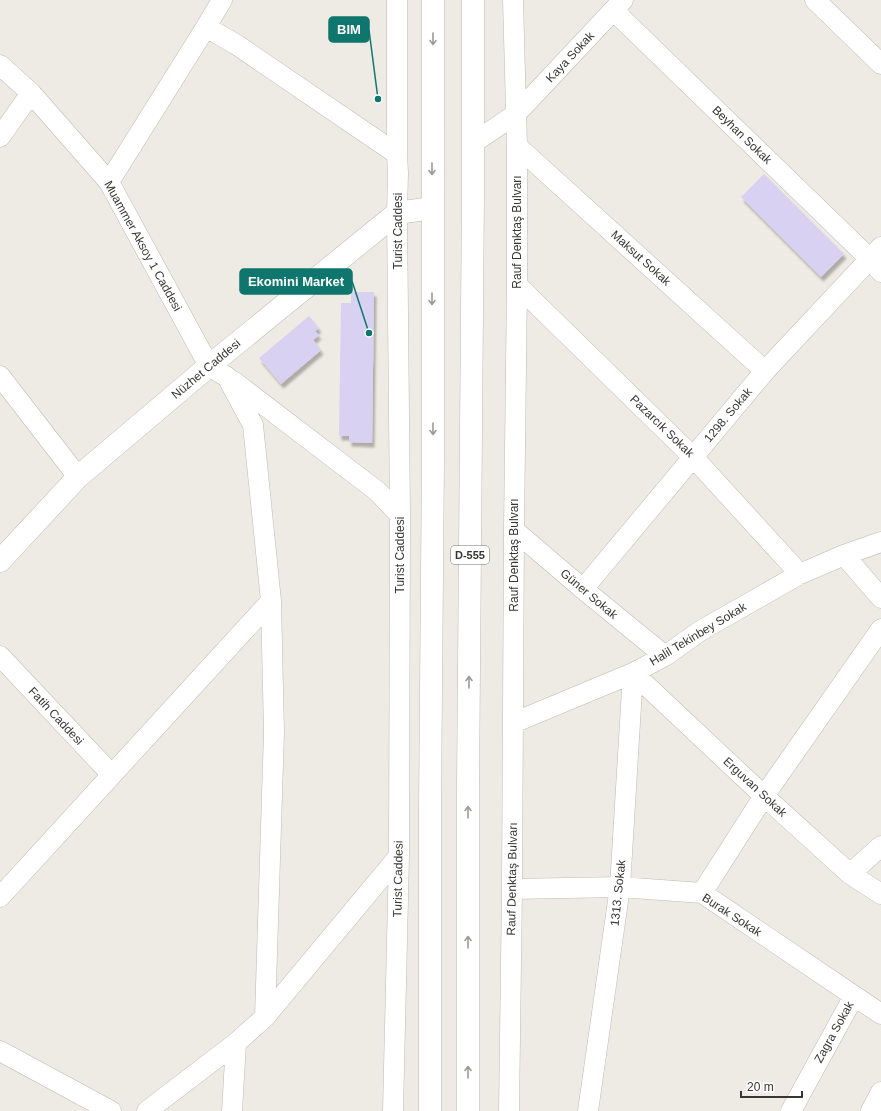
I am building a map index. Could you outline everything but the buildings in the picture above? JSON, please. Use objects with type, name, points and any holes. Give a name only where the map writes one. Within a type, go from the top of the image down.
[{"type":"main road","points":[[430,1111],[430,806],[433,458],[433,0]]},
{"type":"main road","name":"D-555","points":[[468,1111],[468,787],[473,0]]},
{"type":"main road","points":[[397,213],[432,208]]},
{"type":"main road","name":"Nüzhet Caddesi","points":[[0,561],[78,477],[218,371],[397,213]]},
{"type":"street","points":[[109,182],[222,0]]},
{"type":"street","name":"Turist Caddesi","points":[[393,1111],[399,856],[400,515],[397,213],[397,0]]},
{"type":"street","name":"Rauf Denktaş Bulvarı","points":[[509,1111],[517,285],[517,146],[514,0]]},
{"type":"street","points":[[815,0],[881,64]]},
{"type":"street","name":"Kaya Sokak","points":[[473,143],[516,114],[619,5]]},
{"type":"street","name":"Beyhan Sokak","points":[[619,5],[877,259]]},
{"type":"street","points":[[206,26],[237,45],[397,154]]},
{"type":"street","name":"Muammer Aksoy 1 Caddesi","points":[[0,65],[31,94],[109,182],[218,371],[253,425],[271,601],[274,732],[265,1016]]},
{"type":"street","points":[[0,137],[31,94]]},
{"type":"street","name":"Maksut Sokak","points":[[517,146],[765,371]]},
{"type":"street","name":"1298. Sokak","points":[[583,590],[765,371],[877,259]]},
{"type":"street","name":"Pazarcık Sokak","points":[[517,285],[694,457],[800,574]]},
{"type":"street","points":[[218,371],[377,491],[400,515]]},
{"type":"street","points":[[0,376],[78,477]]},
{"type":"street","name":"Güner Sokak","points":[[514,530],[583,590],[665,656]]},
{"type":"street","name":"Halil Tekinbey Sokak","points":[[513,723],[633,673],[665,656],[700,631],[800,574],[844,555],[881,542]]},
{"type":"street","points":[[844,555],[881,598]]},
{"type":"street","points":[[0,897],[271,601]]},
{"type":"street","points":[[702,893],[764,796],[881,629]]},
{"type":"street","name":"Fatih Caddesi","points":[[0,656],[112,775]]},
{"type":"street","name":"Erguvan Sokak","points":[[633,673],[764,796],[850,874],[881,894]]},
{"type":"street","name":"1313. Sokak","points":[[588,1111],[620,887],[633,673]]},
{"type":"street","points":[[850,874],[881,846]]},
{"type":"street","points":[[146,1111],[236,1043],[265,1016],[399,856]]},
{"type":"street","name":"Burak Sokak","points":[[512,889],[620,887],[702,893],[881,1014]]},
{"type":"street","name":"Zagra Sokak","points":[[791,1111],[854,996]]},
{"type":"street","points":[[232,1111],[236,1043]]},
{"type":"street","points":[[0,1051],[111,1111]]},
{"type":"street","points":[[871,1111],[881,1092]]},
{"type":"place","name":"BIM","points":[[378,99]]},
{"type":"place","name":"Ekomini Market","points":[[369,333]]}]
